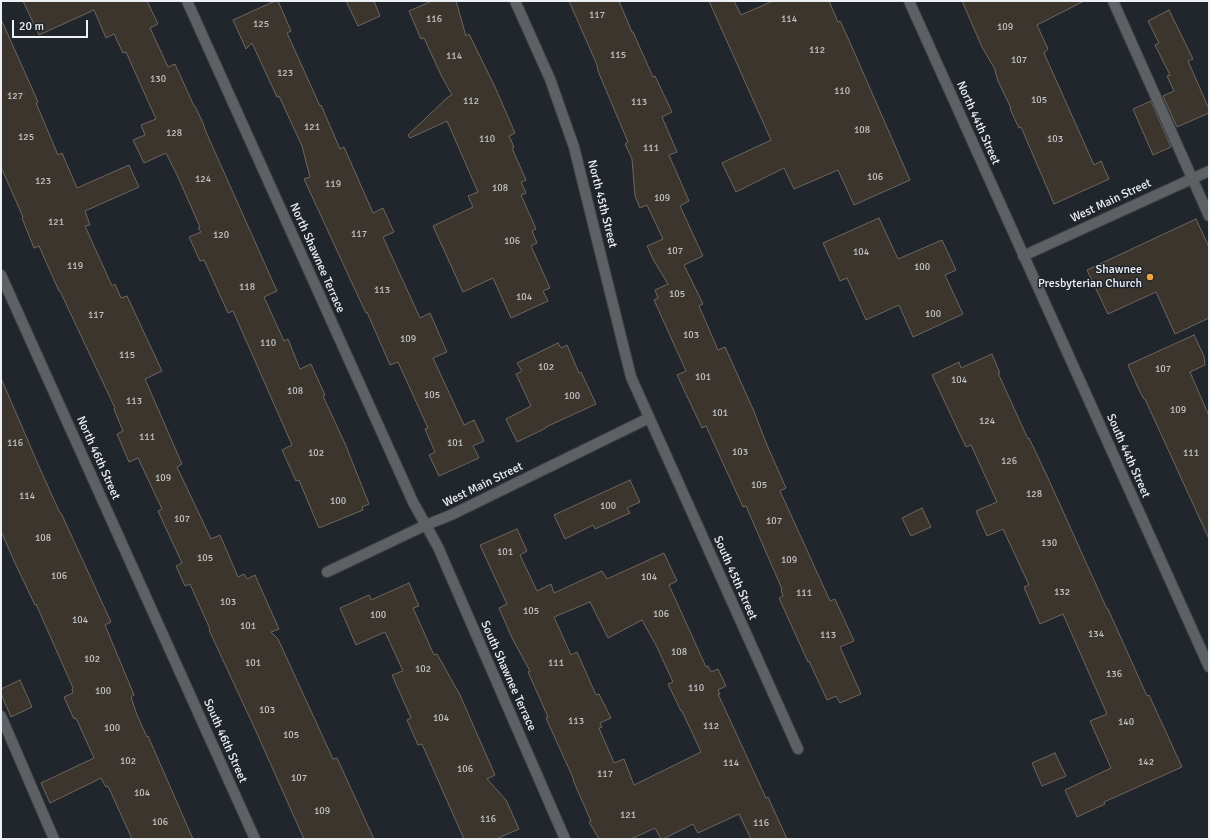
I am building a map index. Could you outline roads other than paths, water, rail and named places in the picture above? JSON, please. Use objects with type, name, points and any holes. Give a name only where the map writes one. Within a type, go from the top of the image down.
[{"type":"street","name":"North Shawnee Terrace","points":[[187,1],[413,502],[426,525]]},
{"type":"street","name":"North 45th Street","points":[[515,1],[550,79],[574,147],[631,377],[649,418]]},
{"type":"street","name":"North 44th Street","points":[[909,1],[1023,256]]},
{"type":"street","points":[[1113,1],[1209,216]]},
{"type":"street","name":"West Main Street","points":[[1023,256],[1209,171]]},
{"type":"street","name":"South 44th Street","points":[[1023,256],[1209,667]]},
{"type":"street","name":"North 46th Street","points":[[1,275],[171,653]]},
{"type":"street","name":"West Main Street","points":[[327,572],[426,525],[451,515],[649,418]]},
{"type":"street","name":"South 45th Street","points":[[649,418],[798,749]]},
{"type":"street","name":"South Shawnee Terrace","points":[[426,525],[438,547],[566,839]]},
{"type":"street","name":"South 46th Street","points":[[171,653],[255,839]]},
{"type":"street","points":[[1,716],[54,839]]},
{"type":"place","name":"Shawnee Presbyterian Church","points":[[1150,277]]}]
